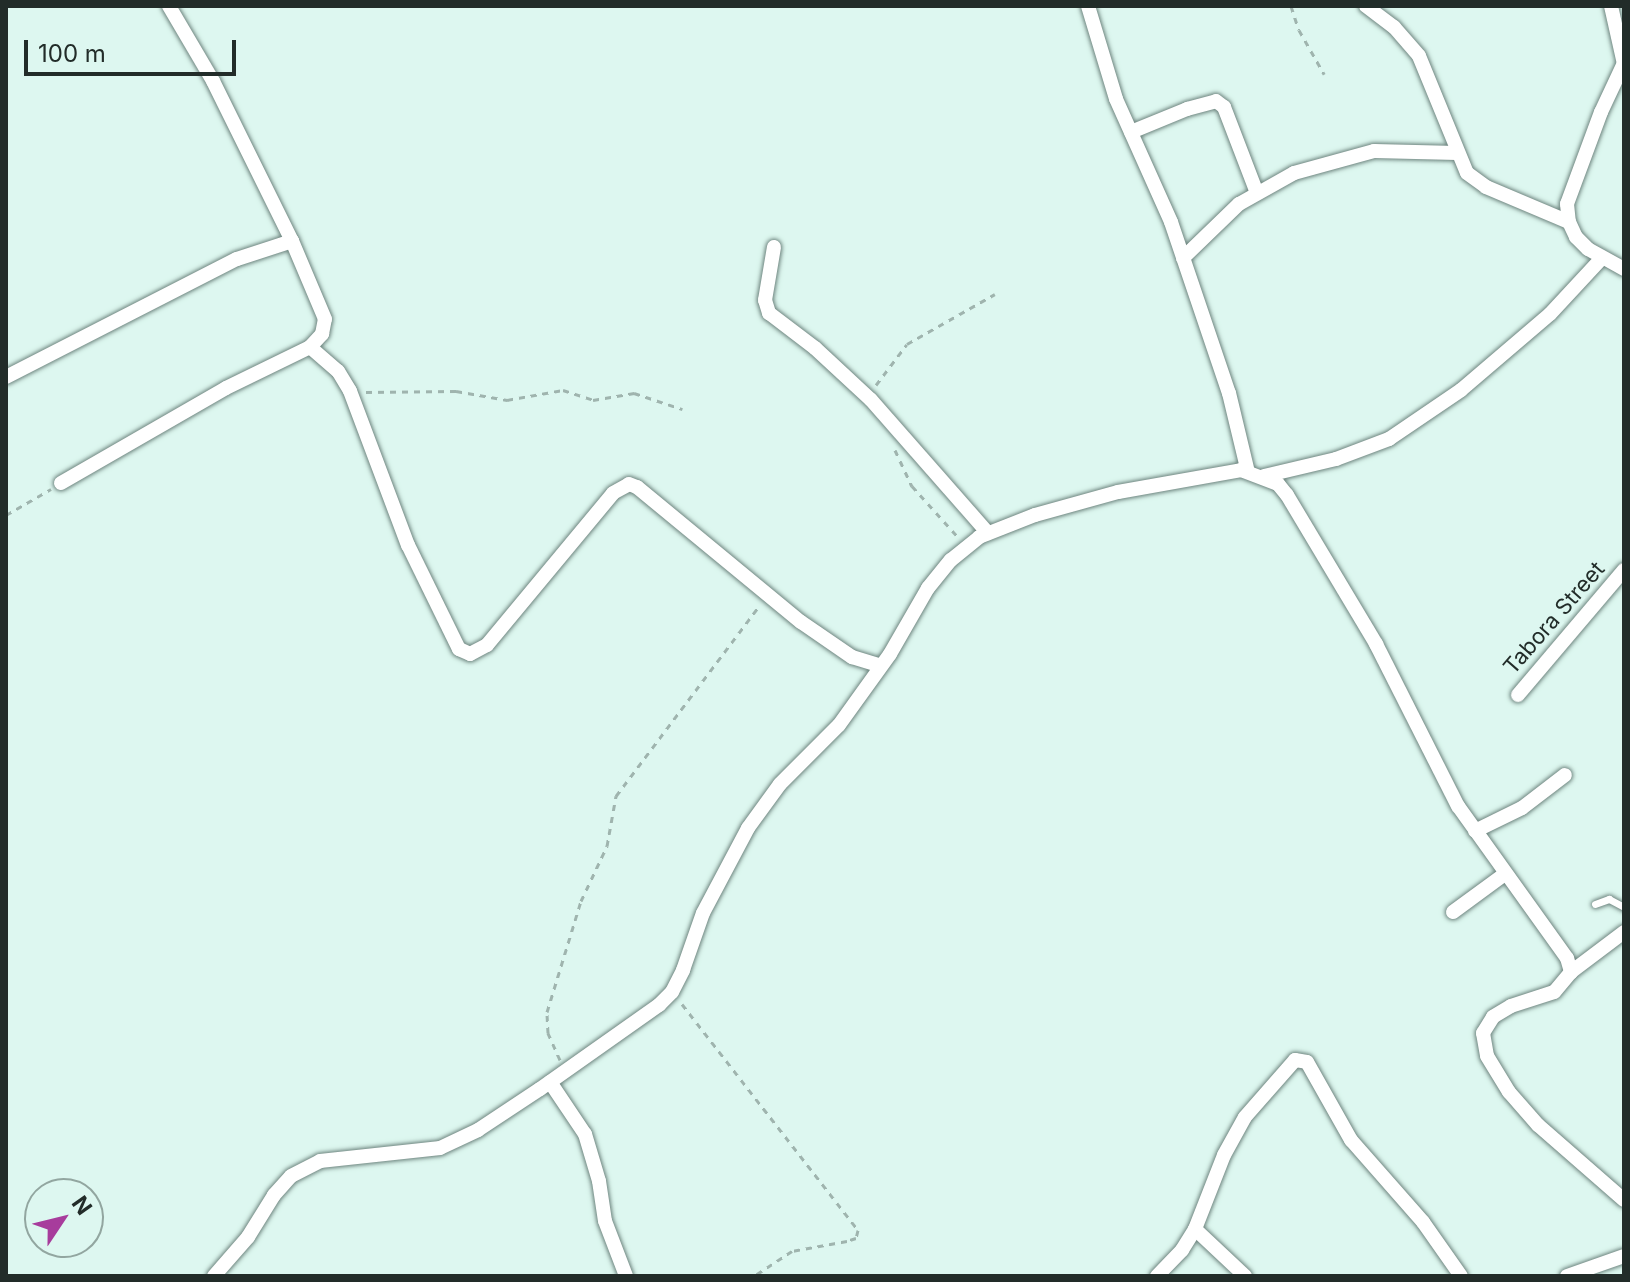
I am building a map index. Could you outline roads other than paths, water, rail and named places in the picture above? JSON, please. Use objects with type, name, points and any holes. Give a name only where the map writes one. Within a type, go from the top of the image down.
[{"type":"street","points":[[61,483],[226,388],[310,347],[322,334],[325,319],[292,241],[213,81],[169,6]]},
{"type":"street","points":[[1088,6],[1116,99],[1171,222],[1229,393],[1248,472]]},
{"type":"street","points":[[1366,6],[1411,44],[1419,56],[1467,173],[1486,187],[1569,222]]},
{"type":"street","points":[[1611,6],[1624,63],[1567,204],[1569,222],[1576,237],[1602,258],[1624,269]]},
{"type":"street","points":[[1131,132],[1216,101],[1224,107],[1257,193]]},
{"type":"street","points":[[1183,258],[1239,204],[1294,173],[1374,151],[1457,153]]},
{"type":"street","points":[[6,377],[237,259],[292,241]]},
{"type":"street","points":[[774,247],[765,300],[769,313],[815,348],[871,400],[988,533]]},
{"type":"street","points":[[1264,476],[1336,459],[1389,439],[1473,381],[1550,314],[1602,258]]},
{"type":"street","points":[[310,347],[327,358],[350,391],[408,545],[459,649],[470,654],[487,645],[613,493],[629,484],[769,593],[801,622],[856,659],[881,666]]},
{"type":"street","points":[[214,1276],[248,1237],[274,1195],[291,1176],[320,1161],[440,1148],[478,1130],[659,1005],[672,992],[720,875],[748,828],[780,784],[839,725],[881,666],[928,588],[966,548],[988,533],[1035,515],[1118,492],[1208,474],[1248,472],[1278,484],[1376,644],[1426,748],[1475,831],[1567,958],[1571,972]]},
{"type":"street","name":"Tabora Street","points":[[1518,695],[1624,570]]},
{"type":"street","points":[[856,659],[861,695]]},
{"type":"street","points":[[1475,831],[1522,808],[1565,775]]},
{"type":"street","points":[[1453,912],[1505,874]]},
{"type":"street","points":[[1624,932],[1571,972],[1554,992],[1511,1006],[1493,1017],[1483,1033],[1487,1056],[1509,1092],[1538,1125],[1624,1200]]},
{"type":"street","points":[[1157,1276],[1182,1250],[1195,1229],[1224,1155],[1245,1117],[1295,1060],[1307,1062],[1351,1140],[1423,1222],[1461,1276]]},
{"type":"street","points":[[550,1082],[585,1134],[599,1181],[605,1221],[626,1276]]},
{"type":"street","points":[[1195,1229],[1245,1276]]},
{"type":"street","points":[[1567,1276],[1624,1256]]},
{"type":"lane","points":[[1595,904],[1609,899],[1617,900],[1624,907]]}]
